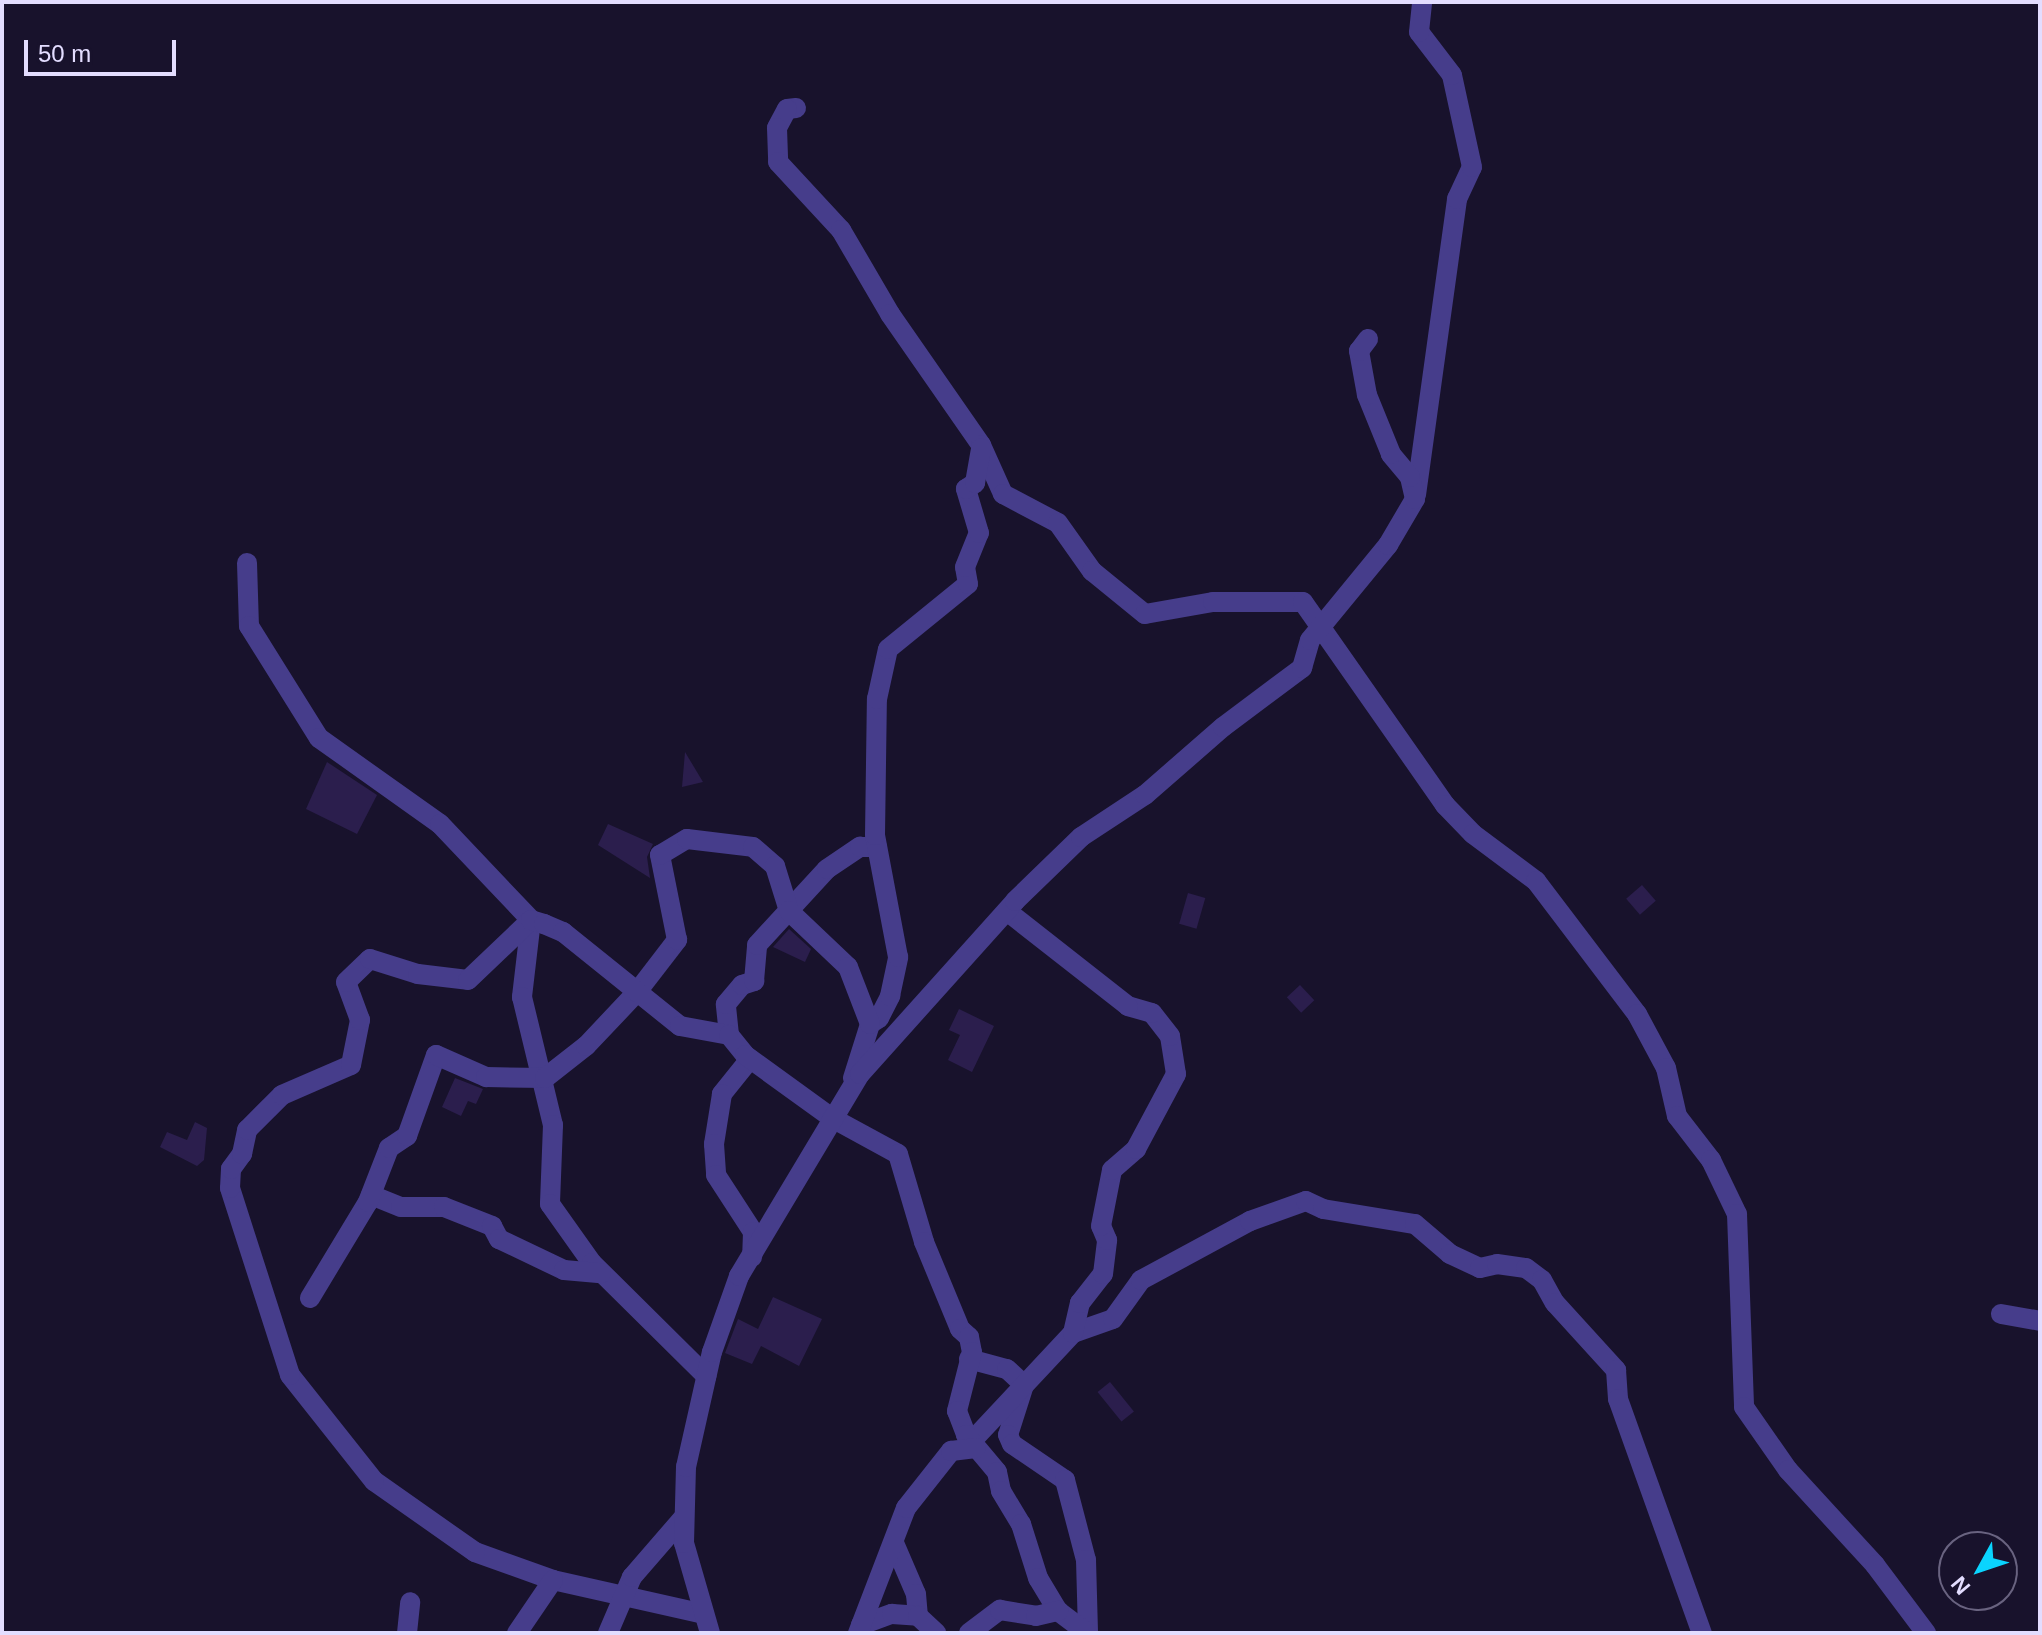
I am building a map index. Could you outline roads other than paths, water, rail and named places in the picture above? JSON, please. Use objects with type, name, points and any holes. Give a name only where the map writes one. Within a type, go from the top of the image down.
[{"type":"street","points":[[707,1624],[684,1543],[686,1467],[706,1376],[739,1276],[832,1118],[848,1093],[1007,911],[1081,837],[1145,795],[1223,727],[1302,668],[1310,640],[1325,627],[1415,499],[1457,199],[1472,167],[1452,75],[1419,32],[1422,2]]},
{"type":"street","points":[[796,108],[787,109],[777,128],[778,162],[841,230],[890,314],[981,445],[1003,494],[1058,523],[1092,571],[1145,614],[1213,602],[1303,602],[1325,627],[1371,704],[1445,805],[1536,881],[1652,1035],[1677,1116],[1711,1160],[1737,1214],[1744,1407],[1788,1470],[1875,1565],[1926,1633]]},
{"type":"street","points":[[1368,339],[1359,351],[1367,395],[1391,454],[1410,477],[1415,499]]},
{"type":"street","points":[[848,1093],[870,1024],[879,1018],[890,996],[898,957],[877,847],[877,699],[888,649],[968,584],[965,567],[979,533],[966,489],[975,483],[981,445]]},
{"type":"street","points":[[247,563],[249,626],[319,738],[440,824],[531,920],[563,932],[680,1026],[729,1035]]},
{"type":"street","points":[[310,1298],[371,1195],[389,1148],[407,1136],[436,1055],[486,1077],[545,1078],[586,1046],[637,992],[677,940],[660,855],[687,839],[753,847],[775,866],[789,911],[848,967],[870,1024]]},
{"type":"street","points":[[877,847],[860,847],[845,855],[757,945],[754,981],[742,985],[726,1004],[729,1035],[750,1059],[832,1118],[898,1154],[924,1242],[960,1329],[969,1337],[969,1359],[957,1411],[973,1445],[997,1472],[1001,1491],[1021,1524],[1038,1578],[1058,1611],[1087,1633]]},
{"type":"street","points":[[1007,911],[1128,1006],[1152,1013],[1170,1036],[1176,1074],[1136,1149],[1112,1170],[1101,1226],[1107,1240],[1103,1274],[1080,1303],[1073,1333]]},
{"type":"street","points":[[531,920],[522,997],[545,1078],[553,1125],[550,1204],[601,1273],[706,1376]]},
{"type":"street","points":[[531,920],[468,980],[418,974],[370,959],[356,971],[346,982],[360,1020],[351,1065],[282,1095],[247,1130],[242,1154],[231,1169],[230,1188],[290,1375],[342,1448],[374,1481],[475,1552],[553,1580],[624,1596],[707,1624]]},
{"type":"street","points":[[750,1059],[722,1094],[714,1144],[716,1175],[753,1232],[752,1257]]},
{"type":"street","points":[[371,1195],[401,1207],[444,1207],[492,1226],[499,1239],[564,1270],[601,1273]]},
{"type":"street","points":[[860,1629],[906,1508],[951,1451],[973,1445],[1073,1333],[1113,1319],[1141,1280],[1250,1221],[1306,1201],[1323,1209],[1415,1224],[1450,1254],[1480,1268],[1497,1264],[1526,1268],[1542,1280],[1555,1303],[1616,1370],[1618,1399],[1702,1633]]},
{"type":"street","points":[[2001,1314],[2040,1321]]},
{"type":"street","points":[[969,1359],[1007,1369],[1024,1385]]},
{"type":"street","points":[[1024,1385],[1008,1435],[1012,1444],[1065,1480],[1086,1560],[1087,1633]]},
{"type":"street","points":[[608,1633],[632,1577],[684,1517]]},
{"type":"street","points":[[894,1543],[916,1594],[918,1616]]},
{"type":"street","points":[[517,1633],[553,1580]]},
{"type":"street","points":[[407,1633],[410,1602]]},
{"type":"street","points":[[969,1633],[1000,1610],[1036,1616],[1058,1611]]},
{"type":"street","points":[[860,1629],[892,1614],[918,1616],[936,1633]]}]
